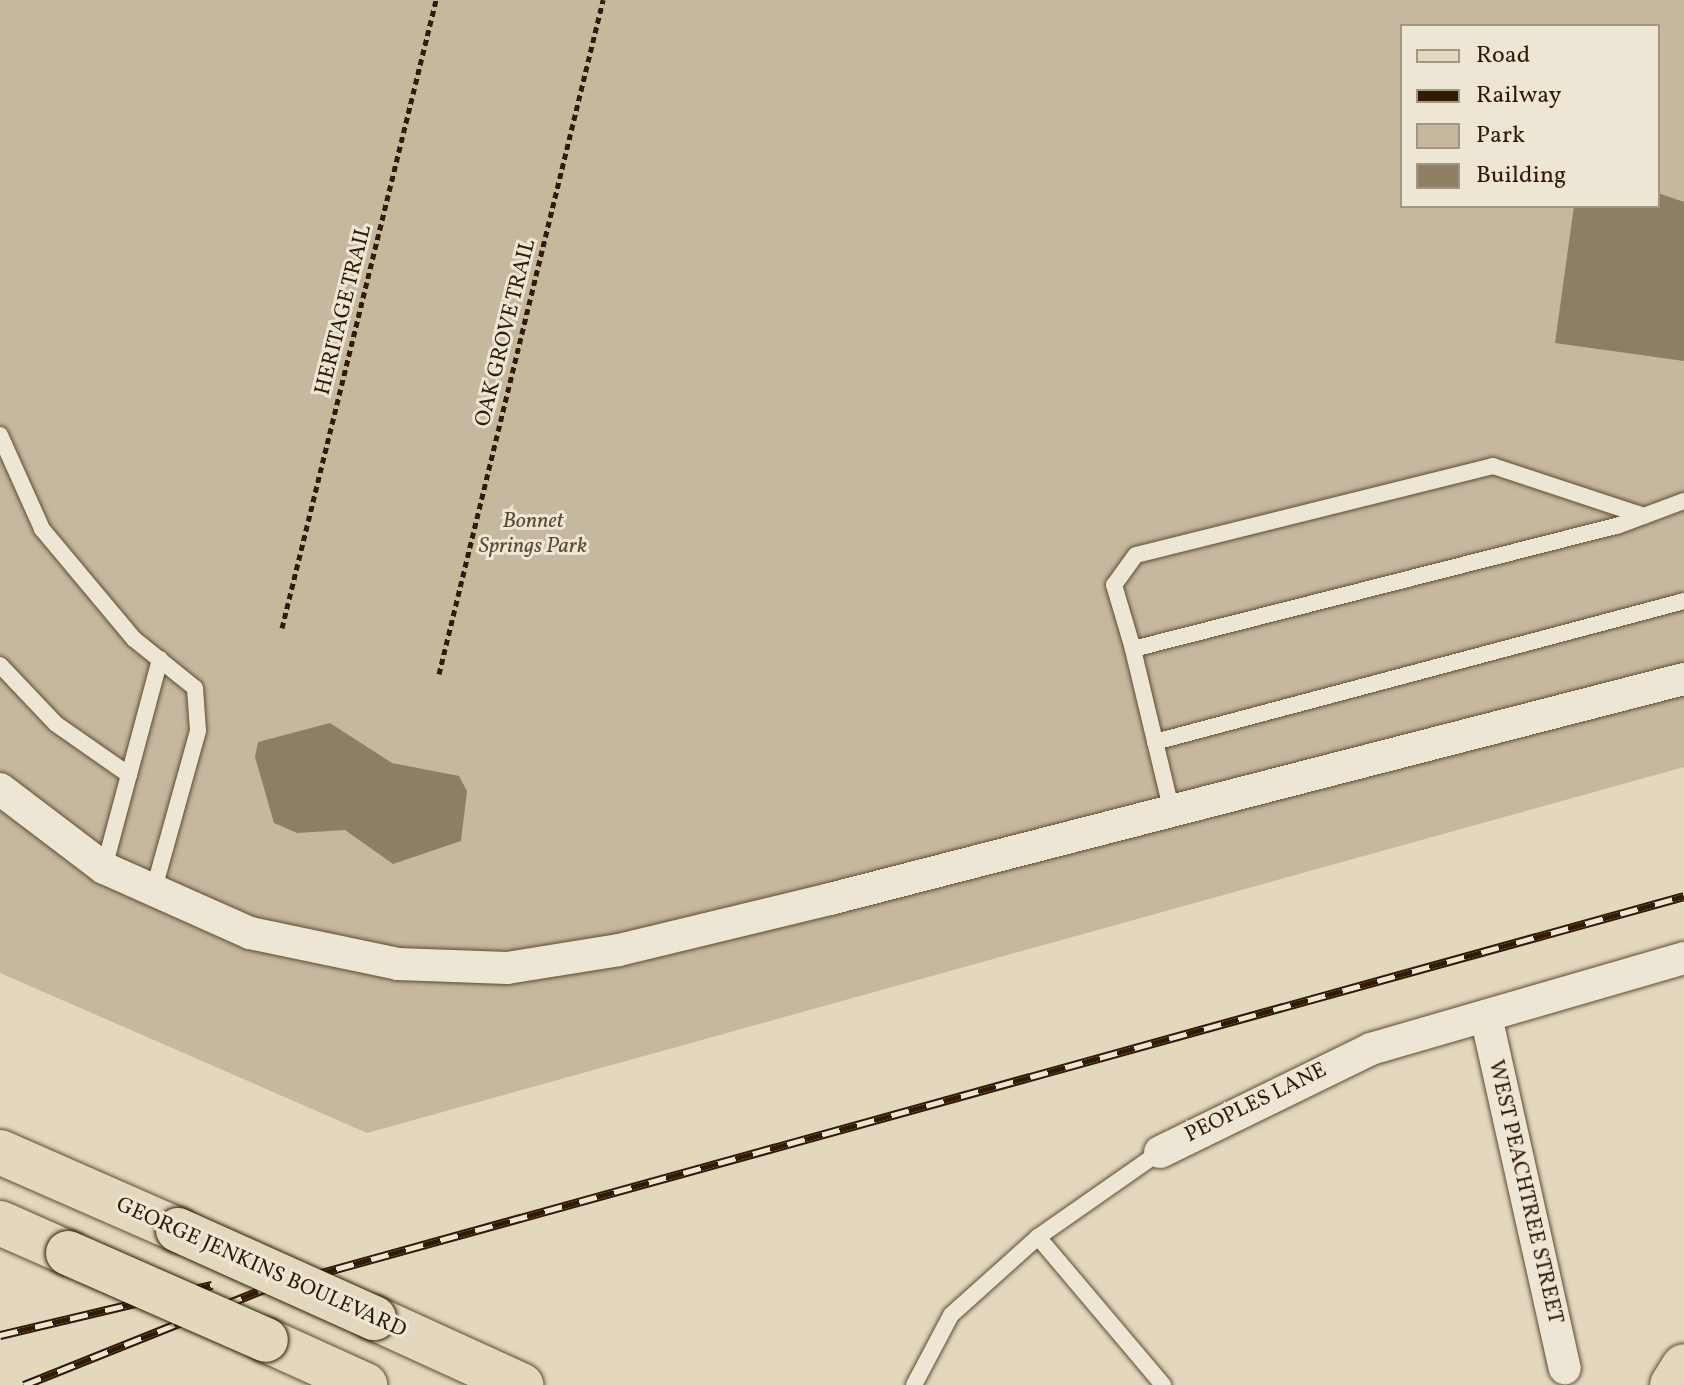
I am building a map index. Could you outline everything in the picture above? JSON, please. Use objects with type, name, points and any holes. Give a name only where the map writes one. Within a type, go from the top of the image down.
[{"type":"main road","name":"GEORGE JENKINS BOULEVARD","points":[[0,1152],[521,1385]]},
{"type":"main road","points":[[0,1223],[365,1385]]},
{"type":"main road","points":[[1672,1385],[1684,1366]]},
{"type":"street","points":[[0,789],[104,868],[250,933],[340,956],[507,968],[634,946],[1172,812],[1684,679]]},
{"type":"street","name":"PEOPLES LANE","points":[[1160,1152],[1371,1049],[1684,958]]},
{"type":"street","name":"WEST PEACHTREE STREET","points":[[1486,1016],[1565,1368]]},
{"type":"lane","points":[[0,435],[42,529],[160,659],[195,688],[198,731],[153,892]]},
{"type":"lane","points":[[1172,812],[1133,649],[1114,585],[1136,555],[1493,466],[1644,516]]},
{"type":"lane","points":[[1133,649],[1644,516],[1684,501]]},
{"type":"lane","points":[[1155,742],[1684,601]]},
{"type":"lane","points":[[104,868],[160,659]]},
{"type":"lane","points":[[0,665],[56,724],[129,775]]},
{"type":"lane","name":"PEOPLES LANE","points":[[914,1385],[951,1315],[1038,1237],[1160,1152]]},
{"type":"lane","points":[[1038,1237],[1163,1385]]},
{"type":"path","name":"HERITAGE TRAIL","points":[[282,628],[436,0]]},
{"type":"path","name":"OAK GROVE TRAIL","points":[[439,674],[603,0]]},
{"type":"green space","name":"Bonnet Springs Park","points":[[0,0],[1684,0],[1684,767],[367,1133],[0,973]]},
{"type":"building","points":[[1660,194],[1684,202],[1684,361],[1555,343],[1574,208],[1660,208]]},
{"type":"building","points":[[330,723],[392,763],[459,776],[467,791],[461,841],[393,864],[345,830],[297,833],[274,823],[255,757],[258,742]]},
{"type":"railway","points":[[24,1385],[267,1288],[1684,896]]},
{"type":"railway","points":[[0,1335],[212,1285]]}]
